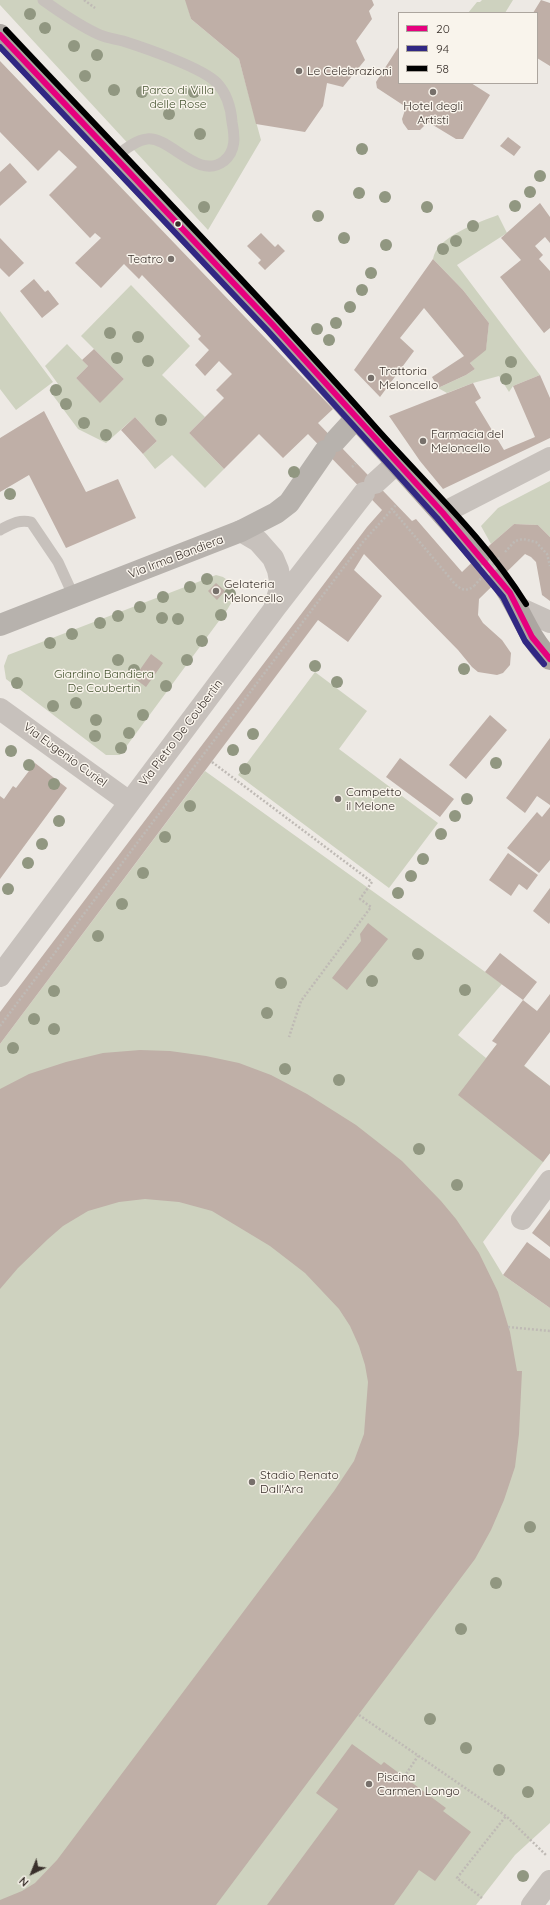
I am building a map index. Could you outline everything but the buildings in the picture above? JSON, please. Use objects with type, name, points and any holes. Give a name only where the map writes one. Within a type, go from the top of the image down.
[{"type":"main road","points":[[0,35],[273,325],[443,513],[490,556]]},
{"type":"main road","points":[[500,580],[519,608],[532,637],[550,659]]},
{"type":"street","name":"Via Irma Bandiera","points":[[0,625],[241,532],[276,513],[289,503],[330,446],[356,418]]},
{"type":"street","points":[[443,513],[550,458]]},
{"type":"street","name":"Via Pietro De Coubertin","points":[[0,976],[274,608],[370,488],[397,463]]},
{"type":"street","points":[[241,532],[258,541],[273,558],[278,570],[281,586],[274,608]]},
{"type":"street","points":[[519,608],[550,622]]},
{"type":"street","name":"Via Eugenio Curiel","points":[[0,709],[129,802]]},
{"type":"street","points":[[522,1219],[550,1181]]},
{"type":"street","points":[[532,1905],[550,1881]]},
{"type":"lane","points":[[43,0],[75,22],[101,36],[123,41],[207,75],[223,90],[230,108],[234,147],[228,157],[219,164],[206,165],[186,158],[155,139],[146,138],[115,156]]},
{"type":"lane","points":[[0,530],[15,522],[23,520],[30,522],[58,562],[74,596]]},
{"type":"path","points":[[347,462],[356,472]]},
{"type":"path","points":[[352,467],[356,463]]},
{"type":"path","points":[[0,1026],[362,543],[396,504]]},
{"type":"path","points":[[391,508],[460,589],[470,589],[474,586],[490,556],[523,539],[536,542],[547,554],[550,566]]},
{"type":"path","points":[[212,762],[372,882],[360,899],[371,907],[301,1001],[289,1037]]},
{"type":"path","points":[[508,1327],[550,1331]]},
{"type":"path","points":[[359,1715],[506,1816],[550,1859]]},
{"type":"path","points":[[404,1777],[418,1756]]},
{"type":"path","points":[[482,1898],[458,1878],[506,1816]]},
{"type":"green space","name":"Parco di Villa delle Rose","points":[[0,0],[186,0],[191,19],[239,59],[261,140],[208,230],[0,5]]},
{"type":"green space","points":[[482,0],[513,0],[506,12],[469,12],[477,2]]},
{"type":"green space","points":[[498,215],[507,233],[457,265],[540,375],[513,386],[509,392],[499,376],[473,383],[447,393],[438,388],[466,375],[475,369],[470,363],[486,348],[489,323],[463,290],[433,259],[436,251],[450,237],[470,226]]},
{"type":"green space","points":[[131,285],[190,346],[162,375],[205,417],[189,433],[224,469],[205,488],[172,455],[155,469],[143,454],[157,441],[135,417],[106,443],[78,429],[49,390],[58,384],[45,366],[67,344],[88,366],[76,378],[100,402],[124,379],[81,336]]},
{"type":"green space","points":[[0,311],[53,382],[16,410],[0,389]]},
{"type":"green space","points":[[550,481],[550,537],[538,525],[514,524],[491,544],[481,526],[498,508]]},
{"type":"green space","name":"Giardino Bandiera De Coubertin","points":[[216,575],[223,577],[233,584],[234,598],[227,610],[120,755],[106,755],[6,679],[4,666],[8,655]]},
{"type":"green space","name":"Campetto il Melone","points":[[315,672],[367,711],[339,749],[438,823],[389,888],[238,775]]},
{"type":"green space","name":"Stadio Renato Dall'Ara","points":[[205,771],[502,984],[458,1035],[486,1058],[497,1044],[550,1086],[550,1153],[483,1242],[503,1275],[550,1308],[550,1823],[515,1855],[476,1905],[0,1905],[0,1044]]},
{"type":"tunnel","points":[[479,555],[500,580]]},
{"type":"transit line","name":"58","points":[[6,30],[240,278],[332,378],[493,557],[526,604]]},
{"type":"transit line","name":"20","points":[[0,35],[273,325],[443,513],[510,593],[532,637],[550,659]]},
{"type":"transit line","name":"94","points":[[0,47],[267,330],[437,518],[503,597],[525,641],[544,664]]},
{"type":"place","name":"Le Celebrazioni","points":[[299,71]]},
{"type":"place","name":"Hotel degli Artisti","points":[[433,92]]},
{"type":"place","name":"Teatro","points":[[171,259]]},
{"type":"place","name":"Trattoria Meloncello","points":[[371,378]]},
{"type":"place","name":"Farmacia del Meloncello","points":[[423,441]]},
{"type":"place","name":"Gelateria Meloncello","points":[[216,591]]},
{"type":"place","name":"Campetto il Melone","points":[[338,799]]},
{"type":"place","name":"Stadio Renato Dall'Ara","points":[[252,1482]]},
{"type":"place","name":"Piscina Carmen Longo","points":[[369,1784]]}]
